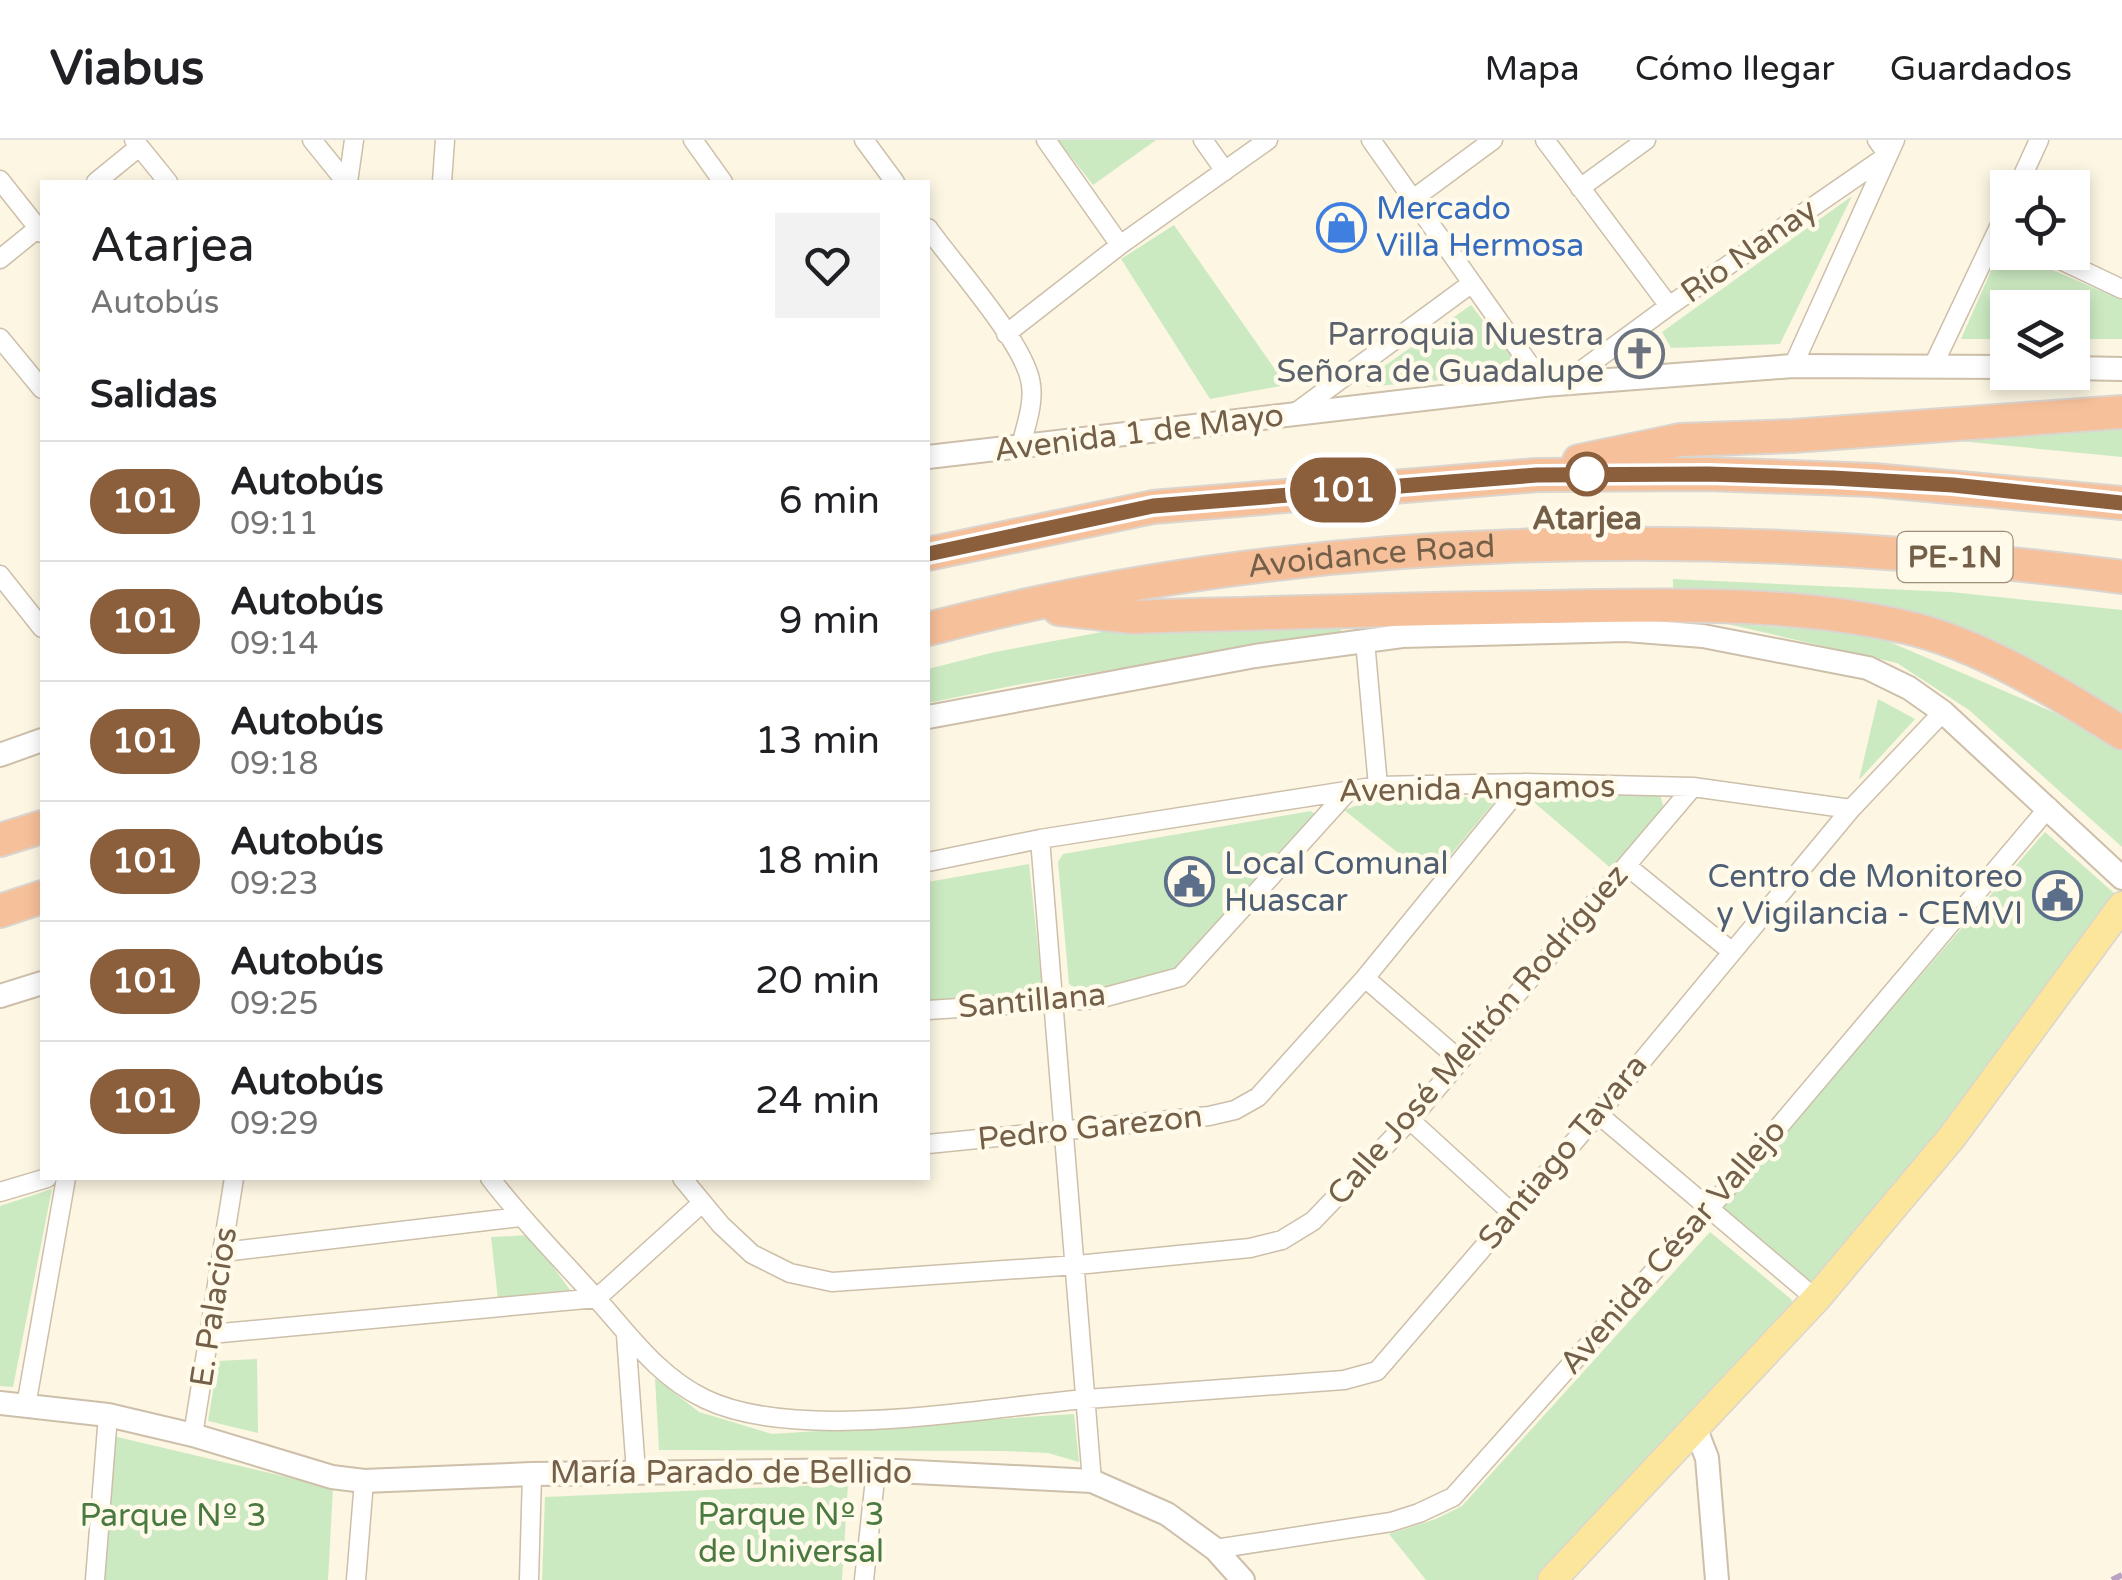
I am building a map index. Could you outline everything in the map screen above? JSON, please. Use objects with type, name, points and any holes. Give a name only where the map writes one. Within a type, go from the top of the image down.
[{"type":"highway","points":[[1537,475],[1608,453],[1680,440],[1792,436],[2122,412]]},
{"type":"highway","name":"PE-1N","points":[[930,554],[1153,506],[1537,475],[1833,478],[1953,485],[2122,503]]},
{"type":"highway","name":"Avoidance Road","points":[[930,628],[1018,605],[1306,560],[1499,547],[1786,546],[1991,560],[2122,577]]},
{"type":"highway","points":[[1018,605],[1133,617],[1625,606],[1745,606],[1805,612],[1907,627],[1948,641],[2004,666],[2122,733]]},
{"type":"highway","points":[[0,840],[40,828]]},
{"type":"highway","points":[[0,911],[40,898]]},
{"type":"main road","points":[[1552,1580],[1816,1299],[1952,1137],[2122,906]]},
{"type":"street","points":[[312,140],[345,180]]},
{"type":"street","points":[[347,180],[354,140]]},
{"type":"street","points":[[442,180],[445,140]]},
{"type":"street","points":[[692,140],[722,180]]},
{"type":"street","points":[[864,140],[894,180]]},
{"type":"street","points":[[1046,140],[1120,244]]},
{"type":"street","points":[[1203,140],[1225,171]]},
{"type":"street","points":[[1006,334],[1120,244],[1268,140]]},
{"type":"street","points":[[1371,140],[1472,282],[1553,384]]},
{"type":"street","points":[[1412,199],[1493,140]]},
{"type":"street","points":[[1545,140],[1669,306]]},
{"type":"street","points":[[1580,188],[1646,140]]},
{"type":"street","points":[[2026,170],[2040,140]]},
{"type":"street","points":[[98,180],[136,144],[166,180]]},
{"type":"street","name":"Río Nanay","points":[[1553,384],[1669,306],[1887,145]]},
{"type":"street","name":"Río Nanay","points":[[1793,366],[1887,145]]},
{"type":"street","points":[[0,180],[40,228]]},
{"type":"street","points":[[0,259],[40,230]]},
{"type":"street","points":[[930,233],[1006,334],[1028,370],[1032,386],[1021,447]]},
{"type":"street","points":[[1933,366],[1990,256]]},
{"type":"street","points":[[2082,270],[2122,289]]},
{"type":"street","points":[[1293,415],[1472,282]]},
{"type":"street","points":[[0,338],[40,387]]},
{"type":"street","name":"Avenida 1 de Mayo","points":[[930,457],[1553,384],[1793,366],[1990,367]]},
{"type":"street","points":[[2090,368],[2122,369]]},
{"type":"street","points":[[0,575],[40,622]]},
{"type":"street","points":[[930,716],[1256,656],[1402,636],[1626,630],[1703,636],[1868,668],[1909,688],[1943,712],[2122,878]]},
{"type":"street","points":[[1365,641],[1378,786]]},
{"type":"street","name":"Santiago Tavara","points":[[492,1180],[520,1218],[663,1371],[708,1401],[755,1414],[802,1420],[899,1418],[1085,1399],[1344,1380],[1377,1371],[1598,1114],[1851,809],[1943,712]]},
{"type":"street","points":[[0,755],[40,741]]},
{"type":"street","name":"Avenida Angamos","points":[[930,862],[1040,839],[1378,786],[1524,783],[1693,787],[1851,809]]},
{"type":"street","name":"Pedro Garezon","points":[[930,1144],[1064,1133],[1235,1110],[1258,1096],[1365,978],[1524,783]]},
{"type":"street","name":"Calle José Melitón Rodríguez","points":[[684,1180],[752,1254],[810,1279],[858,1282],[1077,1265],[1250,1248],[1282,1240],[1313,1220],[1410,1120],[1693,787]]},
{"type":"street","name":"Santillana","points":[[930,1010],[1098,999],[1180,977],[1351,788]]},
{"type":"street","name":"Avenida César Vallejo","points":[[1215,1550],[1391,1522],[1419,1514],[1453,1497],[1711,1207],[2049,807]]},
{"type":"street","points":[[1040,839],[1092,1481]]},
{"type":"street","points":[[1627,866],[1730,951]]},
{"type":"street","points":[[1365,978],[1460,1060]]},
{"type":"street","points":[[0,996],[40,984]]},
{"type":"street","points":[[1598,1114],[1816,1299]]},
{"type":"street","points":[[1410,1120],[1512,1213]]},
{"type":"street","points":[[0,1192],[40,1180]]},
{"type":"street","points":[[26,1406],[66,1180]]},
{"type":"street","name":"E. Palacios","points":[[193,1436],[234,1180]]},
{"type":"street","points":[[211,1334],[596,1298],[702,1203]]},
{"type":"street","points":[[223,1252],[520,1218]]},
{"type":"street","points":[[626,1335],[636,1472]]},
{"type":"street","name":"María Parado de Bellido","points":[[0,1404],[108,1415],[332,1477],[364,1481],[532,1474],[876,1470],[1092,1481],[1167,1514],[1215,1550],[1243,1580]]},
{"type":"street","points":[[95,1580],[108,1415]]},
{"type":"street","points":[[1695,1427],[1707,1458],[1717,1580]]},
{"type":"street","points":[[864,1580],[876,1470]]},
{"type":"street","points":[[529,1580],[532,1474]]},
{"type":"street","points":[[356,1580],[364,1481]]},
{"type":"green space","points":[[1058,140],[1156,140],[1093,185]]},
{"type":"green space","points":[[1852,196],[1780,344],[1671,348],[1662,332]]},
{"type":"green space","points":[[1174,225],[1286,385],[1210,399],[1121,259]]},
{"type":"green space","points":[[1991,270],[2052,270],[2122,300],[2122,339],[2090,339],[2090,290],[1990,290],[1990,339],[1961,339]]},
{"type":"green space","points":[[1471,305],[1518,365],[1514,373],[1367,387],[1366,379]]},
{"type":"green space","points":[[2122,423],[2122,457],[1959,441],[1909,431]]},
{"type":"green space","points":[[1673,579],[1951,592],[2122,610],[2122,721],[2002,653],[1673,596]]},
{"type":"green space","points":[[1341,620],[1341,633],[930,703],[930,668],[1118,629]]},
{"type":"green space","points":[[1723,623],[1871,634],[2053,712],[2122,750],[2122,847],[1969,710],[1897,663]]},
{"type":"green space","points":[[1878,699],[1915,719],[1859,780]]},
{"type":"green space","points":[[1533,790],[1660,794],[1665,812],[1613,870],[1528,797]]},
{"type":"green space","points":[[1500,795],[1431,879],[1344,810],[1364,803]]},
{"type":"green space","points":[[1311,811],[1316,815],[1181,967],[1107,990],[1078,990],[1069,984],[1058,862],[1063,854]]},
{"type":"green space","points":[[2045,832],[2115,894],[1962,1113],[1814,1284],[1724,1208],[1725,1201]]},
{"type":"green space","points":[[1029,864],[1043,994],[930,1003],[930,882]]},
{"type":"green space","points":[[52,1189],[13,1387],[0,1386],[0,1206]]},
{"type":"green space","points":[[1710,1232],[1791,1299],[1793,1306],[1536,1580],[1426,1580],[1389,1534],[1462,1506]]},
{"type":"green space","points":[[530,1235],[570,1290],[498,1299],[491,1237]]},
{"type":"green space","points":[[257,1359],[258,1433],[208,1421],[218,1361]]},
{"type":"green space","points":[[655,1378],[699,1412],[772,1434],[1074,1414],[1079,1462],[1048,1453],[1003,1451],[659,1450]]},
{"type":"green space","name":"Parque Nº 3","points":[[113,1436],[333,1488],[328,1580],[104,1580]]},
{"type":"green space","name":"Parque Nº 3 de Universal","points":[[848,1484],[842,1580],[542,1580],[545,1497]]},
{"type":"railway","points":[[2112,1580],[2122,1575]]},
{"type":"bus line","name":"101","points":[[930,554],[1153,506],[1537,475],[1833,478],[1953,485],[2122,503]]},
{"type":"place","name":"Mercado Villa Hermosa","points":[[1341,227]]},
{"type":"place","name":"Parroquia Nuestra Señora de Guadalupe","points":[[1639,353]]},
{"type":"place","name":"Atarjea","points":[[1587,474]]},
{"type":"place","name":"Local Comunal Huascar","points":[[1189,882]]},
{"type":"place","name":"Centro de Monitoreo y Vigilancia - CEMVI","points":[[2058,895]]}]
